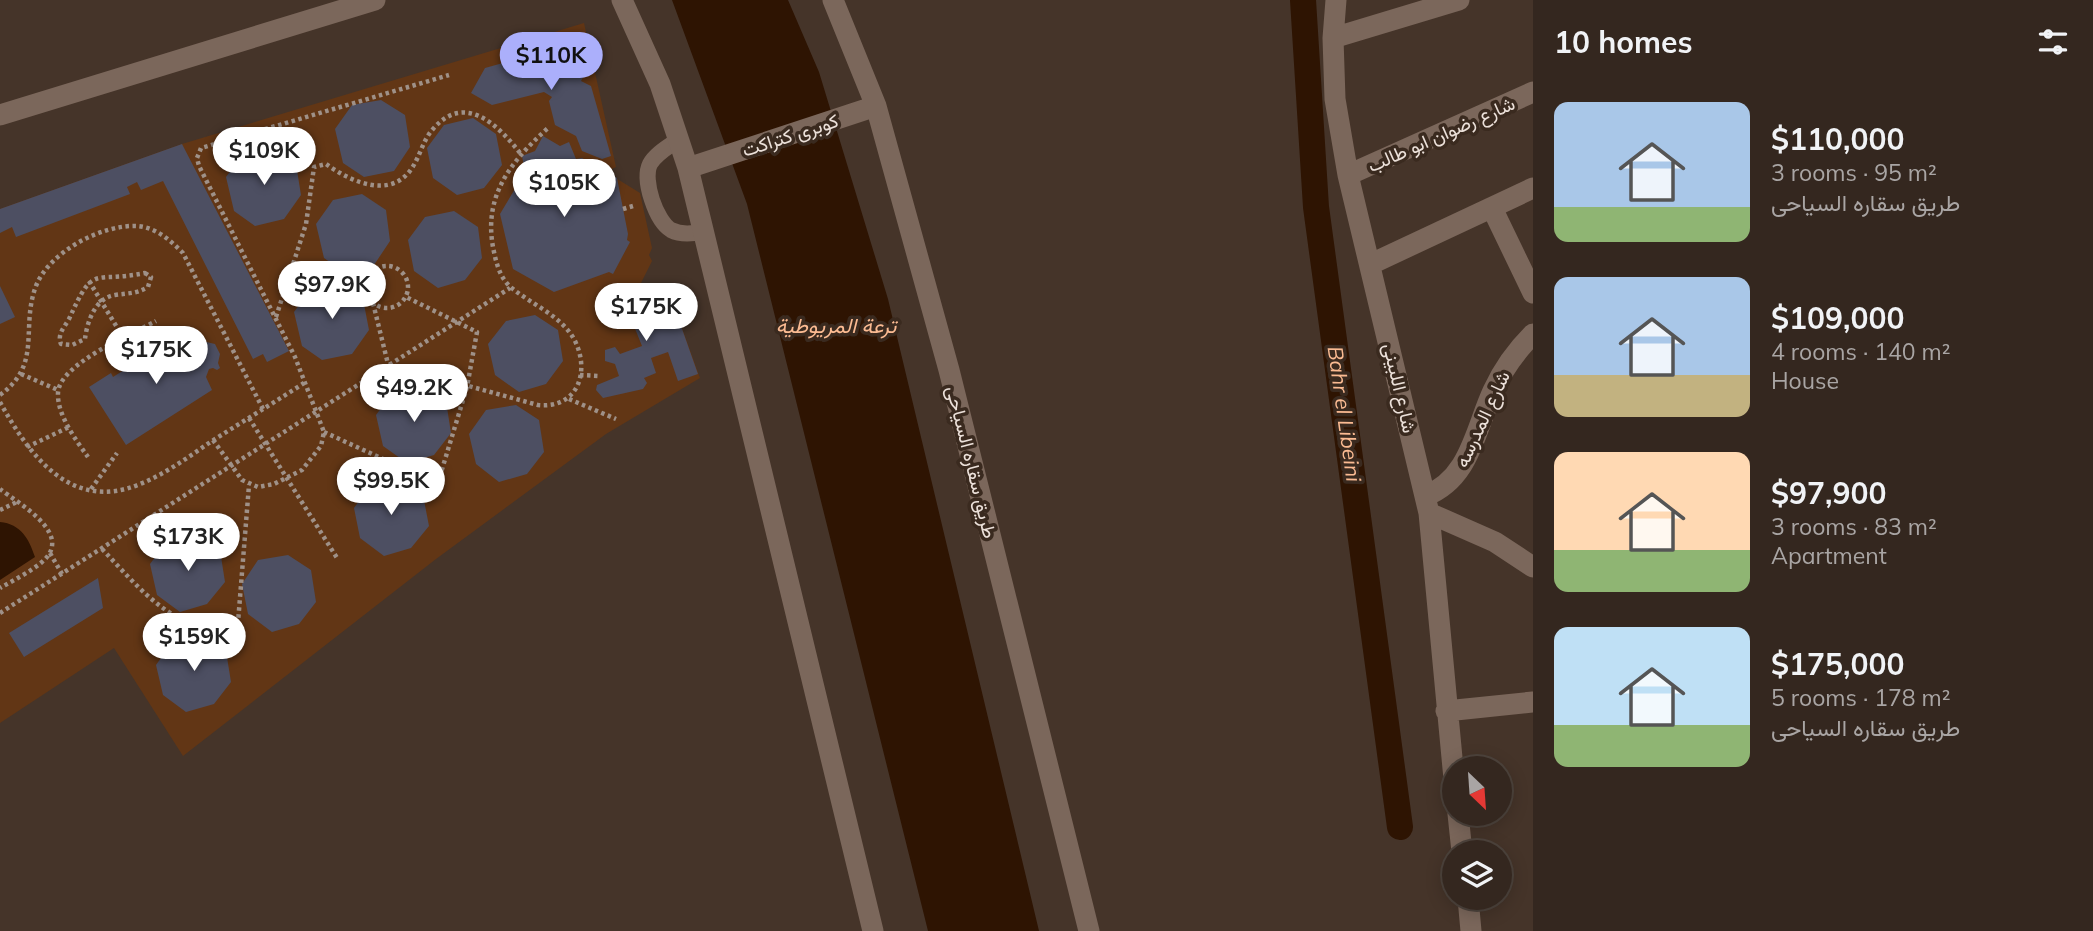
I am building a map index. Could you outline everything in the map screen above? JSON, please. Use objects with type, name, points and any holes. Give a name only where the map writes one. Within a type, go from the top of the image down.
[{"type":"street","points":[[0,115],[375,0]]},
{"type":"street","points":[[622,0],[660,84],[688,168],[873,931]]},
{"type":"street","name":"طريق سقاره السياحى","points":[[833,0],[876,106],[949,370],[1089,931]]},
{"type":"street","name":"شارع اللبينى","points":[[1336,0],[1333,38],[1335,99],[1348,175],[1427,504],[1451,756]]},
{"type":"street","points":[[1333,38],[1458,0]]},
{"type":"street","name":"شارع رضوان ابو طالب","points":[[1348,175],[1533,92]]},
{"type":"street","name":"كوبرى كتراكت","points":[[688,168],[876,106]]},
{"type":"street","points":[[1371,264],[1533,188]]},
{"type":"street","points":[[1492,208],[1533,293]]},
{"type":"street","name":"شارع المدرسه","points":[[1427,504],[1455,477],[1469,452],[1504,368],[1533,334]]},
{"type":"street","points":[[1427,504],[1533,567]]},
{"type":"street","points":[[1446,710],[1533,702]]},
{"type":"street","points":[[1469,910],[1471,931]]},
{"type":"lane","points":[[679,139],[653,160],[648,170],[649,184],[659,214],[667,227],[678,233],[704,231]]},
{"type":"path","points":[[213,440],[249,485],[266,486],[302,470],[321,446],[324,432],[299,366],[199,166],[197,158],[201,148],[449,75]]},
{"type":"path","points":[[275,318],[306,223],[314,167],[326,164],[341,175],[362,182],[394,184],[413,167],[432,130],[448,115],[467,111],[487,119],[506,134],[520,153]]},
{"type":"path","points":[[388,364],[538,405],[558,405],[569,399],[575,391],[580,375],[579,354],[566,327],[510,288],[498,271],[489,216],[504,179],[520,153],[548,128]]},
{"type":"path","points":[[0,395],[21,374],[28,356],[29,317],[41,274],[57,258],[79,243],[115,227],[140,226],[166,236],[183,253],[263,409]]},
{"type":"path","points":[[373,303],[391,308],[406,297],[408,287],[401,270],[383,266],[368,277],[367,295],[373,303],[388,364]]},
{"type":"path","points":[[145,273],[151,277],[150,284],[145,289],[112,296],[102,302],[88,322],[85,339],[72,345],[61,344],[60,334],[89,281],[102,276],[125,277],[145,273]]},
{"type":"path","points":[[89,281],[124,339]]},
{"type":"path","points":[[0,613],[510,288]]},
{"type":"path","points":[[324,432],[429,480],[436,480],[444,469],[467,387],[477,332],[406,297]]},
{"type":"path","points":[[88,457],[69,427],[58,399],[62,379],[76,365],[156,321]]},
{"type":"path","points":[[21,374],[58,390]]},
{"type":"path","points":[[580,375],[599,376]]},
{"type":"path","points":[[0,402],[27,447],[48,470],[66,482],[91,490],[111,490],[138,485],[171,468],[304,383]]},
{"type":"path","points":[[569,399],[616,419]]},
{"type":"path","points":[[250,418],[337,558]]},
{"type":"path","points":[[27,447],[69,427]]},
{"type":"path","points":[[91,490],[117,453]]},
{"type":"path","points":[[102,549],[148,595],[175,617],[195,626],[237,635],[249,485]]},
{"type":"path","points":[[0,489],[46,525],[53,543],[50,553],[36,566],[0,588]]},
{"type":"path","points":[[0,510],[17,502]]},
{"type":"path","points":[[50,553],[62,574]]},
{"type":"shaded area","points":[[584,23],[616,167],[606,172],[640,193],[652,248],[649,255],[652,261],[639,287],[674,306],[700,378],[606,434],[436,559],[183,756],[114,648],[0,723],[0,209],[182,144]]},
{"type":"water","name":"ترعة المريوطية","points":[[672,0],[788,0],[819,72],[888,299],[1039,931],[928,931],[747,204]]},
{"type":"water","points":[[0,522],[19,529],[30,544],[35,557],[0,580]]},
{"type":"building","points":[[577,44],[586,50],[587,55],[582,61],[590,65],[581,81],[591,86],[611,156],[602,159],[582,151],[576,136],[555,125],[549,101],[552,97],[544,92],[492,105],[471,93],[485,68],[563,46],[568,54],[572,46]]},
{"type":"building","points":[[381,100],[405,115],[410,147],[394,171],[364,177],[343,163],[335,129],[352,105]]},
{"type":"building","points":[[473,118],[496,134],[502,165],[484,188],[457,195],[433,178],[427,148],[444,125]]},
{"type":"building","points":[[543,136],[560,146],[569,142],[576,159],[582,158],[617,178],[627,240],[630,242],[613,274],[609,272],[554,292],[513,269],[500,214],[525,172],[522,156],[535,151]]},
{"type":"building","points":[[182,144],[289,351],[267,362],[263,354],[253,359],[163,181],[141,190],[137,182],[127,187],[130,194],[16,237],[12,227],[0,233],[0,209]]},
{"type":"building","points":[[272,148],[296,164],[301,195],[284,219],[255,226],[234,211],[226,177],[243,154]]},
{"type":"building","points":[[362,194],[386,210],[390,241],[374,265],[344,272],[324,258],[316,224],[333,200]]},
{"type":"building","points":[[454,211],[478,227],[482,258],[465,280],[438,288],[414,271],[408,240],[425,217]]},
{"type":"building","points":[[340,283],[363,299],[369,330],[352,354],[322,360],[302,346],[294,312],[311,289]]},
{"type":"building","points":[[0,286],[15,317],[0,324]]},
{"type":"building","points":[[638,290],[641,294],[646,292],[674,306],[698,374],[678,381],[668,352],[651,358],[656,373],[644,378],[647,383],[643,389],[603,398],[596,390],[597,385],[619,376],[615,364],[605,361],[605,350],[615,347],[620,354],[642,346],[632,321],[620,324],[602,312],[613,300]]},
{"type":"building","points":[[535,315],[558,330],[563,361],[546,384],[519,392],[495,375],[488,344],[506,321]]},
{"type":"building","points":[[175,332],[186,350],[202,341],[215,344],[220,354],[220,368],[209,369],[206,377],[212,390],[126,445],[89,387],[111,373],[113,377],[154,351],[152,347]]},
{"type":"building","points":[[422,386],[446,401],[451,433],[434,455],[407,463],[383,446],[376,415],[393,392]]},
{"type":"building","points":[[516,405],[539,420],[544,452],[527,474],[499,482],[476,464],[469,434],[486,410]]},
{"type":"building","points":[[400,479],[423,495],[429,526],[411,548],[384,556],[360,538],[354,508],[371,484]]},
{"type":"building","points":[[196,535],[220,550],[225,582],[207,604],[180,612],[157,595],[150,564],[167,541]]},
{"type":"building","points":[[288,555],[311,570],[316,602],[299,624],[272,632],[248,614],[242,584],[258,560]]},
{"type":"building","points":[[98,578],[103,608],[24,657],[9,633]]},
{"type":"building","points":[[202,635],[226,651],[231,682],[214,704],[186,712],[163,695],[156,665],[173,641]]},
{"type":"waterway","name":"Bahr el Libeini","points":[[1303,0],[1316,207],[1400,827]]}]
